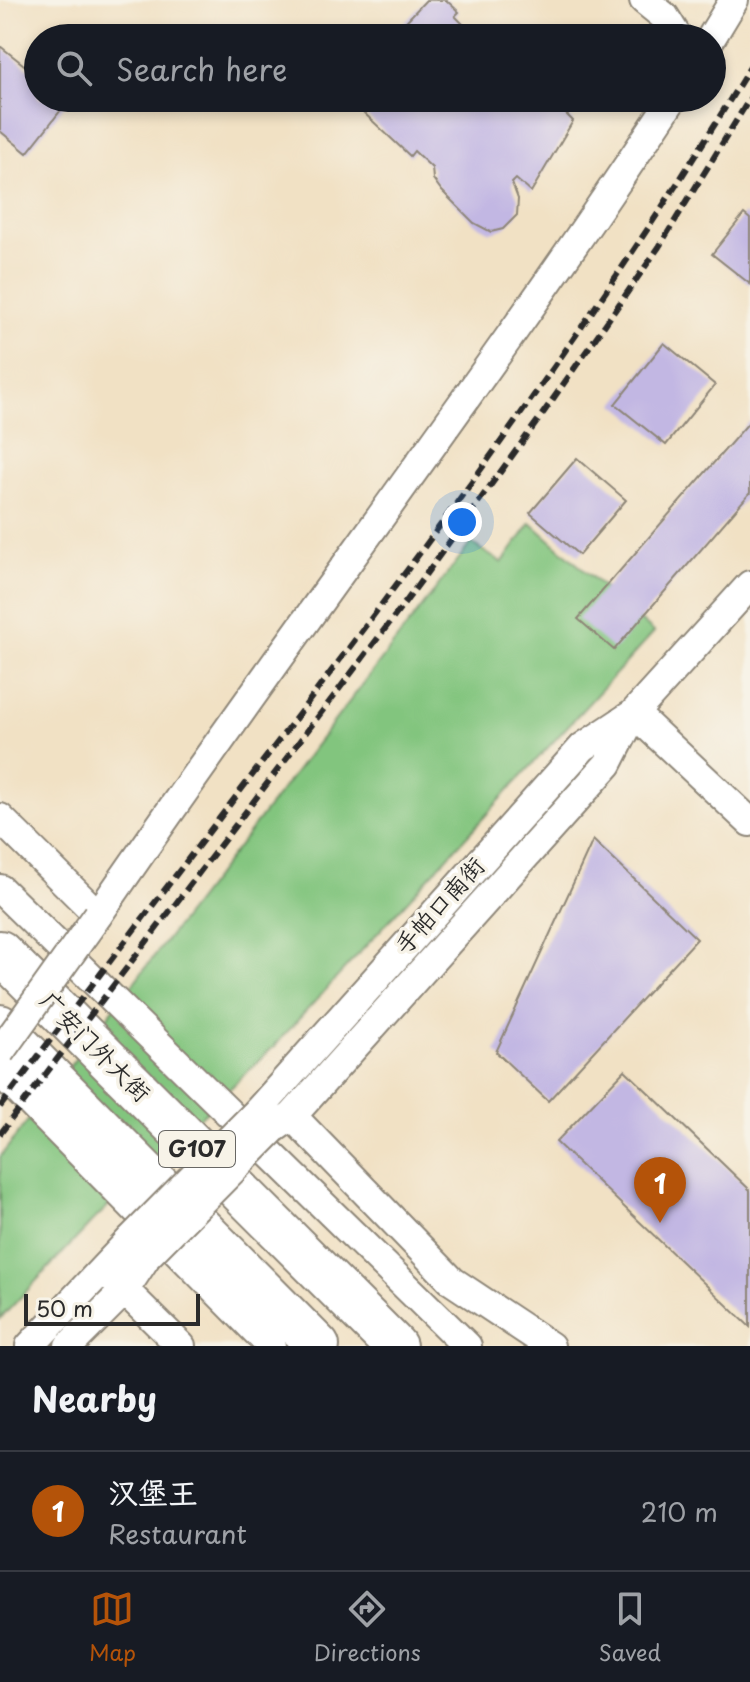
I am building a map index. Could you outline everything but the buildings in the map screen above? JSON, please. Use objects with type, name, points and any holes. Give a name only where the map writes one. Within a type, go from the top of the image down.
[{"type":"highway","name":"广安门外大街","points":[[0,952],[395,1346]]},
{"type":"highway","name":"G107","points":[[0,1026],[318,1346]]},
{"type":"street","points":[[644,0],[669,24]]},
{"type":"street","points":[[719,24],[734,0]]},
{"type":"street","points":[[0,1052],[217,740],[431,447],[663,112]]},
{"type":"street","name":"手帕口南街","points":[[139,1247],[274,1119],[583,747],[634,713],[750,585]]},
{"type":"street","points":[[634,713],[750,822]]},
{"type":"street","points":[[0,818],[98,915]]},
{"type":"street","points":[[0,889],[467,1346]]},
{"type":"street","points":[[0,1072],[271,1346]]},
{"type":"street","points":[[274,1119],[452,1281],[550,1346]]},
{"type":"street","points":[[30,1346],[104,1270],[139,1247]]},
{"type":"street","points":[[69,1346],[124,1291],[139,1247]]},
{"type":"street","points":[[104,1270],[181,1346]]},
{"type":"green space","points":[[531,523],[654,632],[275,1045],[95,1219],[0,1319],[0,1157],[471,543],[502,563]]},
{"type":"railway","points":[[726,105],[750,67]]},
{"type":"railway","points":[[0,1134],[407,600],[539,419],[659,247],[750,98]]},
{"type":"railway","points":[[0,1107],[292,724],[483,466],[576,336],[722,112]]},
{"type":"place","name":"汉堡王","points":[[660,1223]]}]
